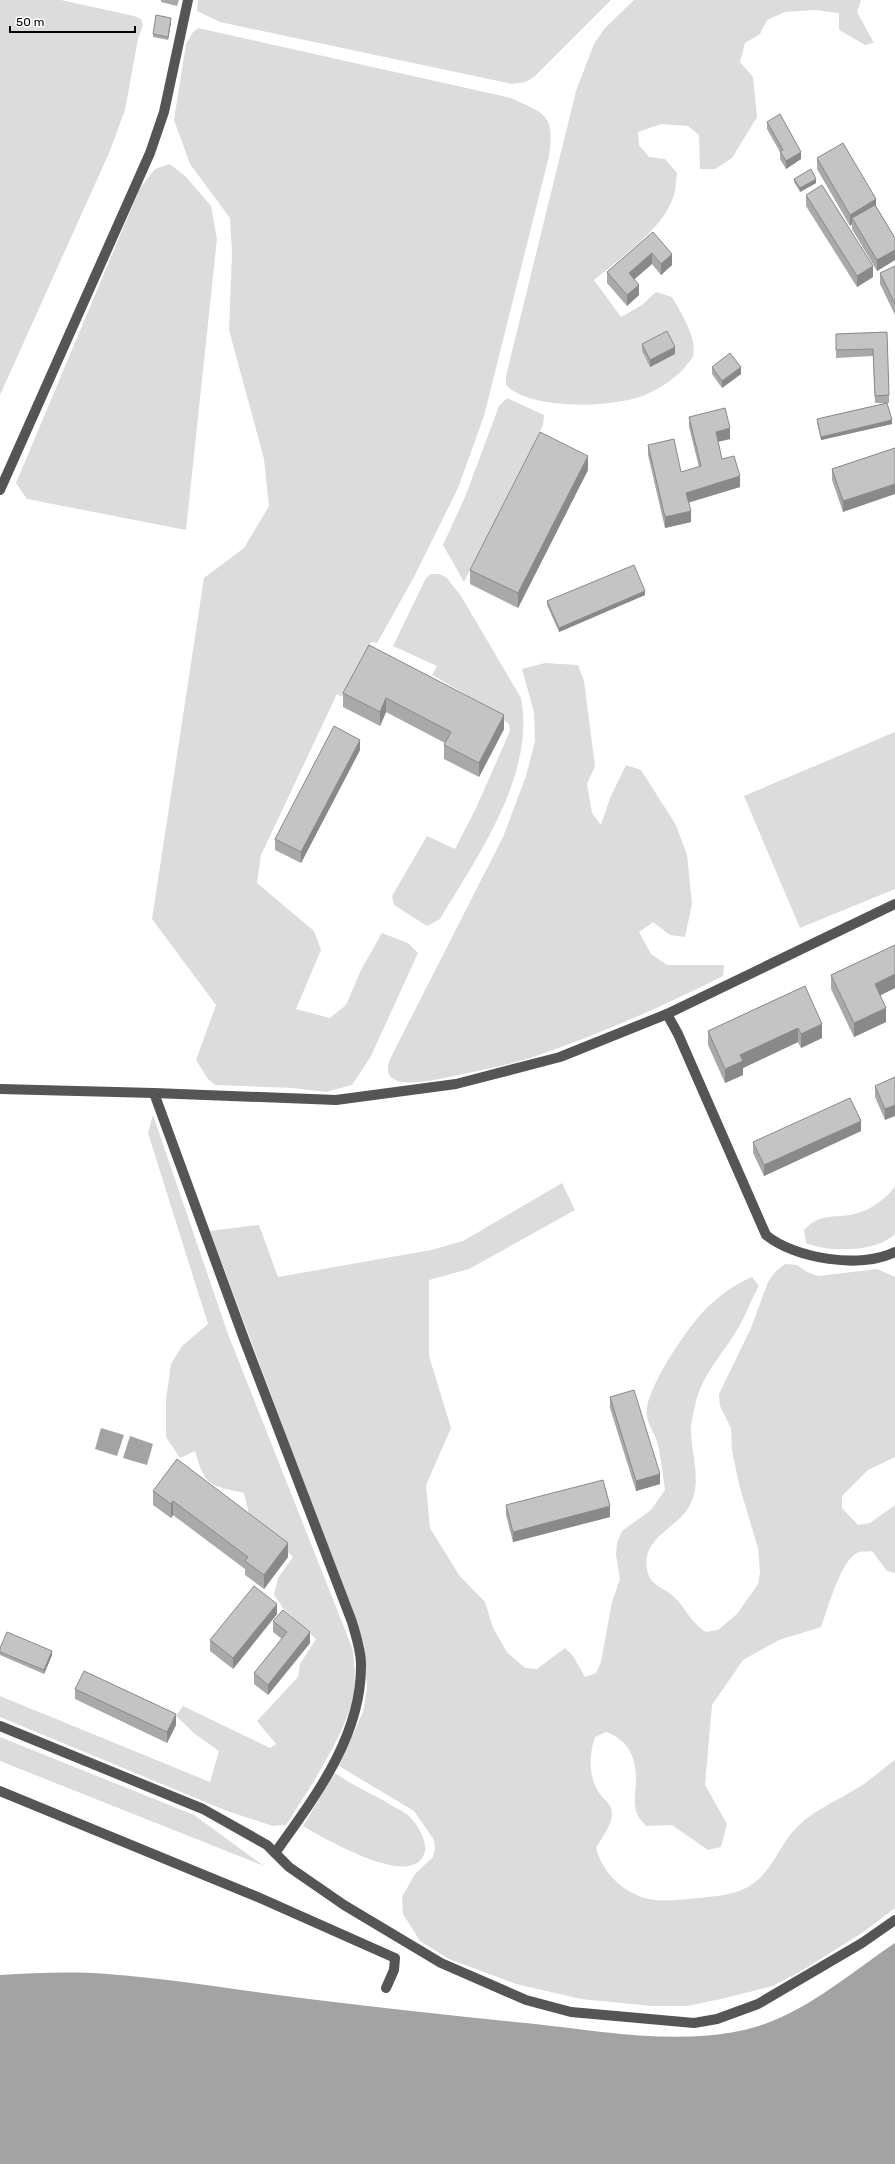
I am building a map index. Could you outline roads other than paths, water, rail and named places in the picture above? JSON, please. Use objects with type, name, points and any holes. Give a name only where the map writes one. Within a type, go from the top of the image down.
[{"type":"street","points":[[0,490],[150,153],[164,112],[188,0]]},
{"type":"street","points":[[0,1089],[154,1092],[336,1100],[456,1084],[560,1057],[667,1014],[895,904]]},
{"type":"street","points":[[667,1014],[678,1034],[766,1235],[776,1243],[819,1257],[843,1260],[878,1259],[895,1252]]},
{"type":"street","points":[[154,1092],[244,1339],[352,1622],[361,1662],[360,1690],[355,1715],[338,1754],[313,1799],[275,1853]]},
{"type":"street","points":[[0,1726],[203,1809],[267,1845],[289,1867],[344,1905],[441,1963],[526,2000],[571,2012],[617,2018],[694,2023],[717,2019],[758,2004],[862,1943],[895,1920]]},
{"type":"street","points":[[0,1791],[260,1898],[395,1958],[394,1970],[386,1988]]}]
